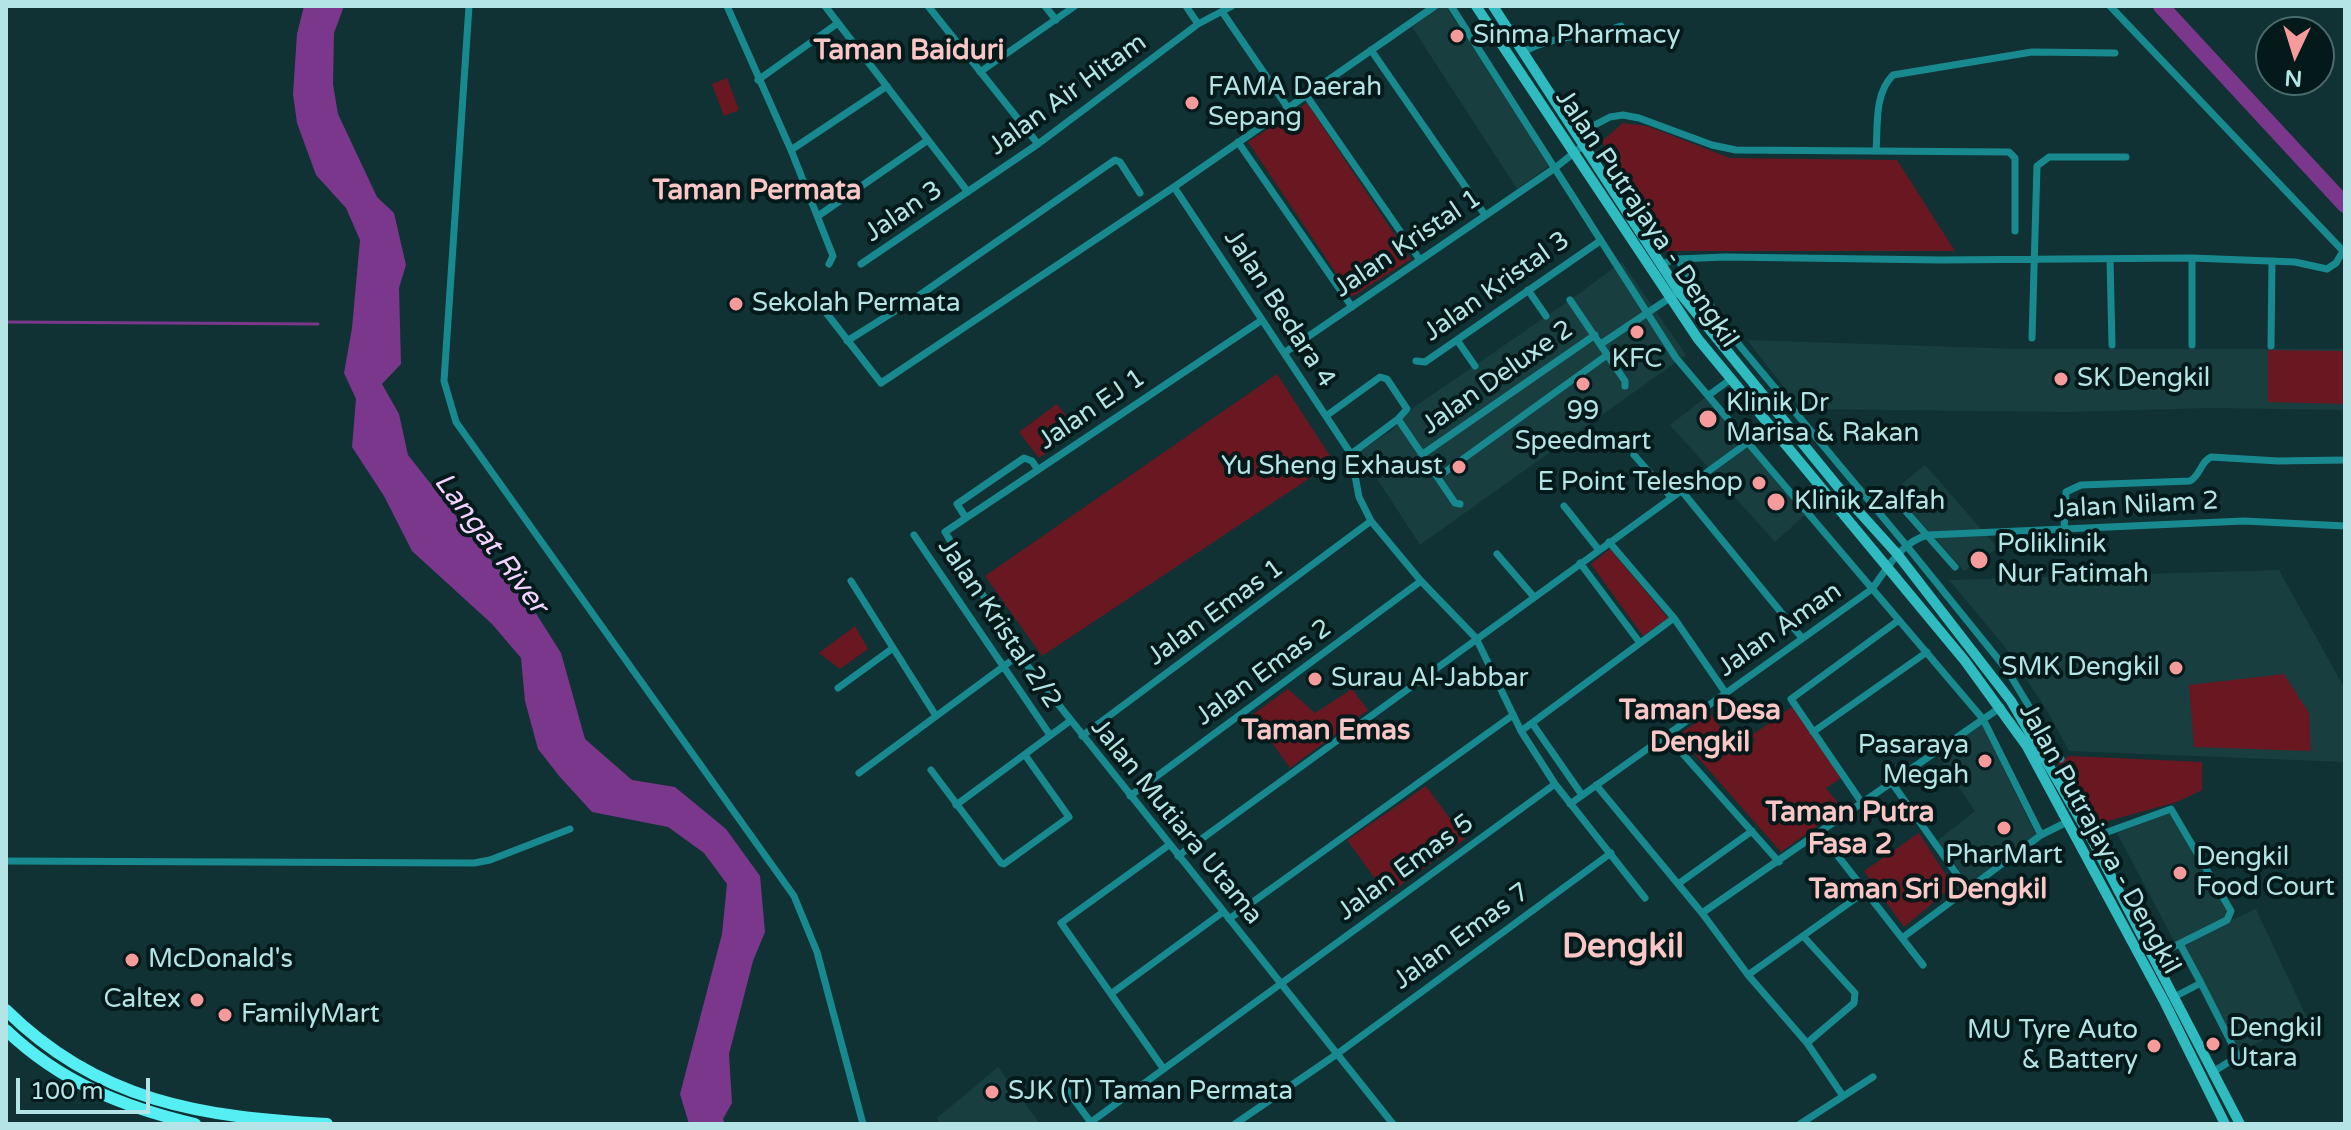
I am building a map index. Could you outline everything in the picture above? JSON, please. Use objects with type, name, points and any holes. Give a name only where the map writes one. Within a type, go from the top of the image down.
[{"type":"highway","points":[[6,1010],[53,1052],[100,1079],[158,1101],[210,1114],[327,1124]]},
{"type":"highway","points":[[6,1030],[42,1061],[92,1092],[154,1114],[195,1124]]},
{"type":"main road","name":"Jalan Putrajaya - Dengkil","points":[[1476,6],[1669,299],[1731,379],[1772,425],[2001,707],[2026,745],[2169,1000]]},
{"type":"main road","name":"Jalan Putrajaya - Dengkil","points":[[1493,6],[1679,292],[1852,504],[1898,555],[2011,701],[2091,838],[2153,957],[2169,1000]]},
{"type":"main road","points":[[2169,1000],[2213,1072],[2240,1124]]},
{"type":"main road","points":[[2169,1000],[2225,1124]]},
{"type":"street","points":[[469,6],[444,381],[450,406],[456,422],[794,896],[817,952],[863,1124]]},
{"type":"street","points":[[825,6],[968,192]]},
{"type":"street","points":[[928,6],[1038,144]]},
{"type":"street","points":[[1045,6],[1056,20]]},
{"type":"street","points":[[980,72],[1075,6]]},
{"type":"street","points":[[1186,6],[1198,24]]},
{"type":"street","name":"Jalan Air Hitam","points":[[968,192],[1038,144],[1198,24],[1232,6]]},
{"type":"street","points":[[824,310],[881,383],[1174,187],[1435,6]]},
{"type":"street","points":[[1451,6],[1676,358],[1983,719],[2041,835]]},
{"type":"street","points":[[1661,264],[1677,259],[2192,258],[2295,262],[2327,269],[2336,263],[2344,252],[2110,6]]},
{"type":"street","points":[[728,8],[818,216],[833,256],[829,264]]},
{"type":"street","points":[[1223,13],[1288,108]]},
{"type":"street","points":[[758,80],[838,23]]},
{"type":"street","points":[[1523,52],[1544,41],[1600,33],[1621,26]]},
{"type":"street","points":[[1371,50],[1485,215]]},
{"type":"street","points":[[2015,231],[2015,158],[2009,152],[1876,151],[1883,84],[1893,75],[2032,52],[2115,53]]},
{"type":"street","points":[[791,150],[887,86]]},
{"type":"street","points":[[1306,95],[1420,260]]},
{"type":"street","name":"Jalan Kristal 1","points":[[1284,353],[1555,168],[1585,144],[1587,129],[1610,117],[1623,115],[1639,118],[1712,145],[1736,150],[1876,151]]},
{"type":"street","points":[[818,216],[928,140]]},
{"type":"street","points":[[1238,142],[1352,307]]},
{"type":"street","points":[[2032,338],[2037,166],[2049,157],[2126,157]]},
{"type":"street","points":[[847,341],[911,301],[1115,160],[1120,162],[1140,193]]},
{"type":"street","name":"Jalan Bedara 4","points":[[1174,187],[1351,454]]},
{"type":"street","name":"Jalan 3","points":[[861,264],[968,192]]},
{"type":"street","name":"Jalan Kristal 3","points":[[1416,361],[1425,362],[1600,241]]},
{"type":"street","points":[[2192,258],[2192,345]]},
{"type":"street","points":[[1677,259],[1740,346],[2007,670],[2061,759]]},
{"type":"street","points":[[2110,259],[2112,345]]},
{"type":"street","points":[[2271,346],[2272,261]]},
{"type":"street","points":[[1528,290],[1546,316]]},
{"type":"street","points":[[1601,344],[1679,292]]},
{"type":"street","points":[[1570,300],[1625,381],[1625,386]]},
{"type":"street","name":"Jalan EJ 1","points":[[945,532],[1262,320]]},
{"type":"street","name":"Jalan Deluxe 2","points":[[1423,454],[1595,335]]},
{"type":"street","points":[[1457,340],[1475,366]]},
{"type":"street","points":[[1438,477],[1607,355]]},
{"type":"street","points":[[1326,416],[1380,377],[1387,379],[1407,409],[1351,454],[1359,497],[1371,521],[1421,581],[1476,638],[1521,731],[1555,784],[1645,898]]},
{"type":"street","points":[[1709,395],[1731,379]]},
{"type":"street","points":[[1398,419],[1455,503],[1460,504]]},
{"type":"street","points":[[1178,856],[1772,425]]},
{"type":"street","points":[[1634,455],[1671,497]]},
{"type":"street","points":[[2064,529],[2066,492],[2081,485],[2190,481],[2197,477],[2211,457],[2278,461],[2345,460]]},
{"type":"street","points":[[966,518],[957,504],[1024,458],[1032,461],[1038,470]]},
{"type":"street","points":[[1681,490],[1802,638]]},
{"type":"street","points":[[1852,504],[1865,494]]},
{"type":"street","points":[[1895,499],[1955,567]]},
{"type":"street","points":[[1564,506],[1599,550]]},
{"type":"street","name":"Jalan Emas 1","points":[[1082,736],[1371,521]]},
{"type":"street","name":"Jalan Nilam 2","points":[[1928,535],[2244,521],[2345,526]]},
{"type":"street","name":"Jalan Mutiara Utama","points":[[945,532],[1019,655],[1393,1124]]},
{"type":"street","name":"Jalan Kristal 2/2","points":[[914,535],[1050,735]]},
{"type":"street","points":[[1906,545],[1928,535]]},
{"type":"street","points":[[1609,542],[1674,618],[1725,692]]},
{"type":"street","name":"Jalan Aman","points":[[1570,804],[1872,589],[1906,545]]},
{"type":"street","points":[[1497,554],[1534,597]]},
{"type":"street","points":[[1580,563],[1640,643]]},
{"type":"street","points":[[851,581],[936,716]]},
{"type":"street","name":"Jalan Emas 2","points":[[1130,796],[1421,581]]},
{"type":"street","points":[[1937,604],[1946,595]]},
{"type":"street","points":[[1521,731],[1674,618]]},
{"type":"street","points":[[1862,803],[1792,697],[1899,620]]},
{"type":"street","points":[[838,688],[893,648]]},
{"type":"street","points":[[1813,732],[1927,652]]},
{"type":"street","points":[[859,773],[1019,655]]},
{"type":"street","points":[[1702,913],[2001,707]]},
{"type":"street","points":[[1112,993],[1513,715]]},
{"type":"street","points":[[956,805],[1070,721]]},
{"type":"street","points":[[1532,723],[1582,795]]},
{"type":"street","points":[[2035,739],[2046,733]]},
{"type":"street","points":[[1666,735],[1779,862]]},
{"type":"street","points":[[931,770],[1001,863],[1008,863],[1067,821],[1068,814],[1025,755]]},
{"type":"street","points":[[1892,783],[1968,890]]},
{"type":"street","name":"Jalan Emas 5","points":[[1092,1123],[1163,1068],[1555,784]]},
{"type":"street","points":[[1596,785],[1702,913],[1748,975],[1807,1043],[1843,1096]]},
{"type":"street","points":[[2091,838],[2171,809],[2231,911],[2227,920],[2153,957]]},
{"type":"street","points":[[1902,938],[2041,835],[2067,822]]},
{"type":"street","points":[[6,861],[474,863],[490,860],[570,829]]},
{"type":"street","points":[[1678,884],[1752,831]]},
{"type":"street","points":[[1820,833],[1923,965]]},
{"type":"street","points":[[1163,1068],[1061,923],[1169,845]]},
{"type":"street","name":"Jalan Emas 7","points":[[1235,1124],[1337,1054],[1611,853]]},
{"type":"street","points":[[1748,975],[1866,891]]},
{"type":"street","points":[[1803,936],[1855,993],[1854,1003],[1807,1043]]},
{"type":"street","points":[[2180,944],[2238,1056],[2213,1072]]},
{"type":"street","points":[[2169,1000],[2201,983]]},
{"type":"street","points":[[1800,1124],[1873,1077]]},
{"type":"street","points":[[1067,1090],[1092,1123]]},
{"type":"shaded area","points":[[304,6],[344,6],[334,33],[333,84],[338,114],[377,197],[394,213],[406,265],[399,288],[401,364],[382,384],[399,414],[408,455],[490,559],[530,604],[561,653],[585,739],[632,780],[675,787],[726,829],[760,876],[765,932],[753,961],[729,1054],[732,1103],[723,1119],[725,1124],[689,1124],[680,1094],[722,934],[727,884],[704,853],[668,827],[592,812],[560,777],[538,749],[525,701],[521,658],[492,624],[412,551],[384,496],[352,447],[356,399],[344,373],[352,328],[360,240],[346,208],[316,175],[297,123],[293,94],[297,34]]},
{"type":"shaded area","points":[[1441,6],[1446,6],[1549,166],[1517,189],[1412,27]]},
{"type":"shaded area","points":[[727,78],[739,110],[724,116],[712,84]]},
{"type":"shaded area","points":[[1307,103],[1411,259],[1352,297],[1248,142]]},
{"type":"shaded area","points":[[1623,123],[1647,126],[1730,158],[1897,160],[1955,251],[1663,251],[1602,141]]},
{"type":"shaded area","points":[[1622,262],[1686,355],[1420,545],[1359,451],[1391,431],[1413,408]]},
{"type":"shaded area","name":"SK Dengkil","points":[[1747,340],[2021,349],[2345,349],[2345,410],[2209,408],[2069,412],[1801,409]]},
{"type":"shaded area","points":[[2268,350],[2345,351],[2345,404],[2268,402]]},
{"type":"shaded area","points":[[1277,374],[1334,462],[1042,656],[985,576]]},
{"type":"shaded area","points":[[1706,397],[1805,515],[1775,542],[1670,425]]},
{"type":"shaded area","points":[[1057,404],[1077,430],[1039,458],[1019,432]]},
{"type":"shaded area","points":[[1925,465],[1998,548],[1964,571],[1893,491]]},
{"type":"shaded area","points":[[1610,549],[1668,618],[1643,636],[1591,564]]},
{"type":"shaded area","name":"SMK Dengkil","points":[[2279,570],[2345,689],[2345,762],[2069,751],[2046,709],[2005,647],[1949,580]]},
{"type":"shaded area","points":[[855,626],[868,649],[840,669],[819,653]]},
{"type":"shaded area","points":[[2284,674],[2309,713],[2311,751],[2194,747],[2189,685]]},
{"type":"shaded area","points":[[1288,689],[1315,713],[1352,689],[1368,710],[1290,768],[1252,715]]},
{"type":"shaded area","points":[[1792,707],[1841,778],[1826,788],[1842,808],[1781,852],[1678,735],[1710,713],[1738,751],[1755,742],[1752,735]]},
{"type":"shaded area","points":[[1982,724],[2036,835],[1969,884],[1937,841],[1975,811],[1937,756]]},
{"type":"shaded area","points":[[2071,756],[2202,762],[2202,790],[2177,802],[2093,825],[2057,761]]},
{"type":"shaded area","points":[[1426,786],[1465,839],[1387,895],[1347,840]]},
{"type":"shaded area","points":[[2169,813],[2232,920],[2256,909],[2307,1018],[2234,1055],[2117,833]]},
{"type":"shaded area","points":[[1919,833],[1953,886],[1904,927],[1864,871]]},
{"type":"shaded area","name":"SJK (T) Taman Permata","points":[[998,1067],[1040,1124],[939,1124],[937,1118]]},
{"type":"waterway","points":[[2161,6],[2345,205]]},
{"type":"waterway","points":[[6,322],[318,324]]},
{"type":"place","name":"Sinma Pharmacy","points":[[1457,36]]},
{"type":"place","name":"FAMA Daerah Sepang","points":[[1192,103]]},
{"type":"place","name":"Sekolah Permata","points":[[736,304]]},
{"type":"place","name":"KFC","points":[[1637,332]]},
{"type":"place","name":"SK Dengkil","points":[[2061,379]]},
{"type":"place","name":"99 Speedmart","points":[[1583,384]]},
{"type":"place","name":"Klinik Dr Marisa & Rakan","points":[[1708,419]]},
{"type":"place","name":"Yu Sheng Exhaust","points":[[1459,467]]},
{"type":"place","name":"E Point Teleshop","points":[[1759,483]]},
{"type":"place","name":"Klinik Zalfah","points":[[1776,502]]},
{"type":"place","name":"Poliklinik Nur Fatimah","points":[[1979,560]]},
{"type":"place","name":"SMK Dengkil","points":[[2176,668]]},
{"type":"place","name":"Surau Al-Jabbar","points":[[1315,679]]},
{"type":"place","name":"Pasaraya Megah","points":[[1985,761]]},
{"type":"place","name":"PharMart","points":[[2004,828]]},
{"type":"place","name":"Dengkil Food Court","points":[[2180,873]]},
{"type":"place","name":"McDonald's","points":[[132,960]]},
{"type":"place","name":"Caltex","points":[[197,1000]]},
{"type":"place","name":"FamilyMart","points":[[225,1015]]},
{"type":"place","name":"Dengkil Utara","points":[[2213,1044]]},
{"type":"place","name":"MU Tyre Auto & Battery","points":[[2154,1046]]},
{"type":"place","name":"SJK (T) Taman Permata","points":[[992,1092]]},
{"type":"district","name":"Taman Baiduri","points":[[909,52]]},
{"type":"district","name":"Taman Permata","points":[[757,192]]},
{"type":"district","name":"Taman Desa Dengkil","points":[[1700,728]]},
{"type":"district","name":"Taman Emas","points":[[1326,732]]},
{"type":"district","name":"Taman Putra Fasa 2","points":[[1850,830]]},
{"type":"district","name":"Taman Sri Dengkil","points":[[1928,891]]},
{"type":"district","name":"Dengkil","points":[[1623,948]]},
{"type":"water label","name":"Langat River","points":[[490,544]]}]
